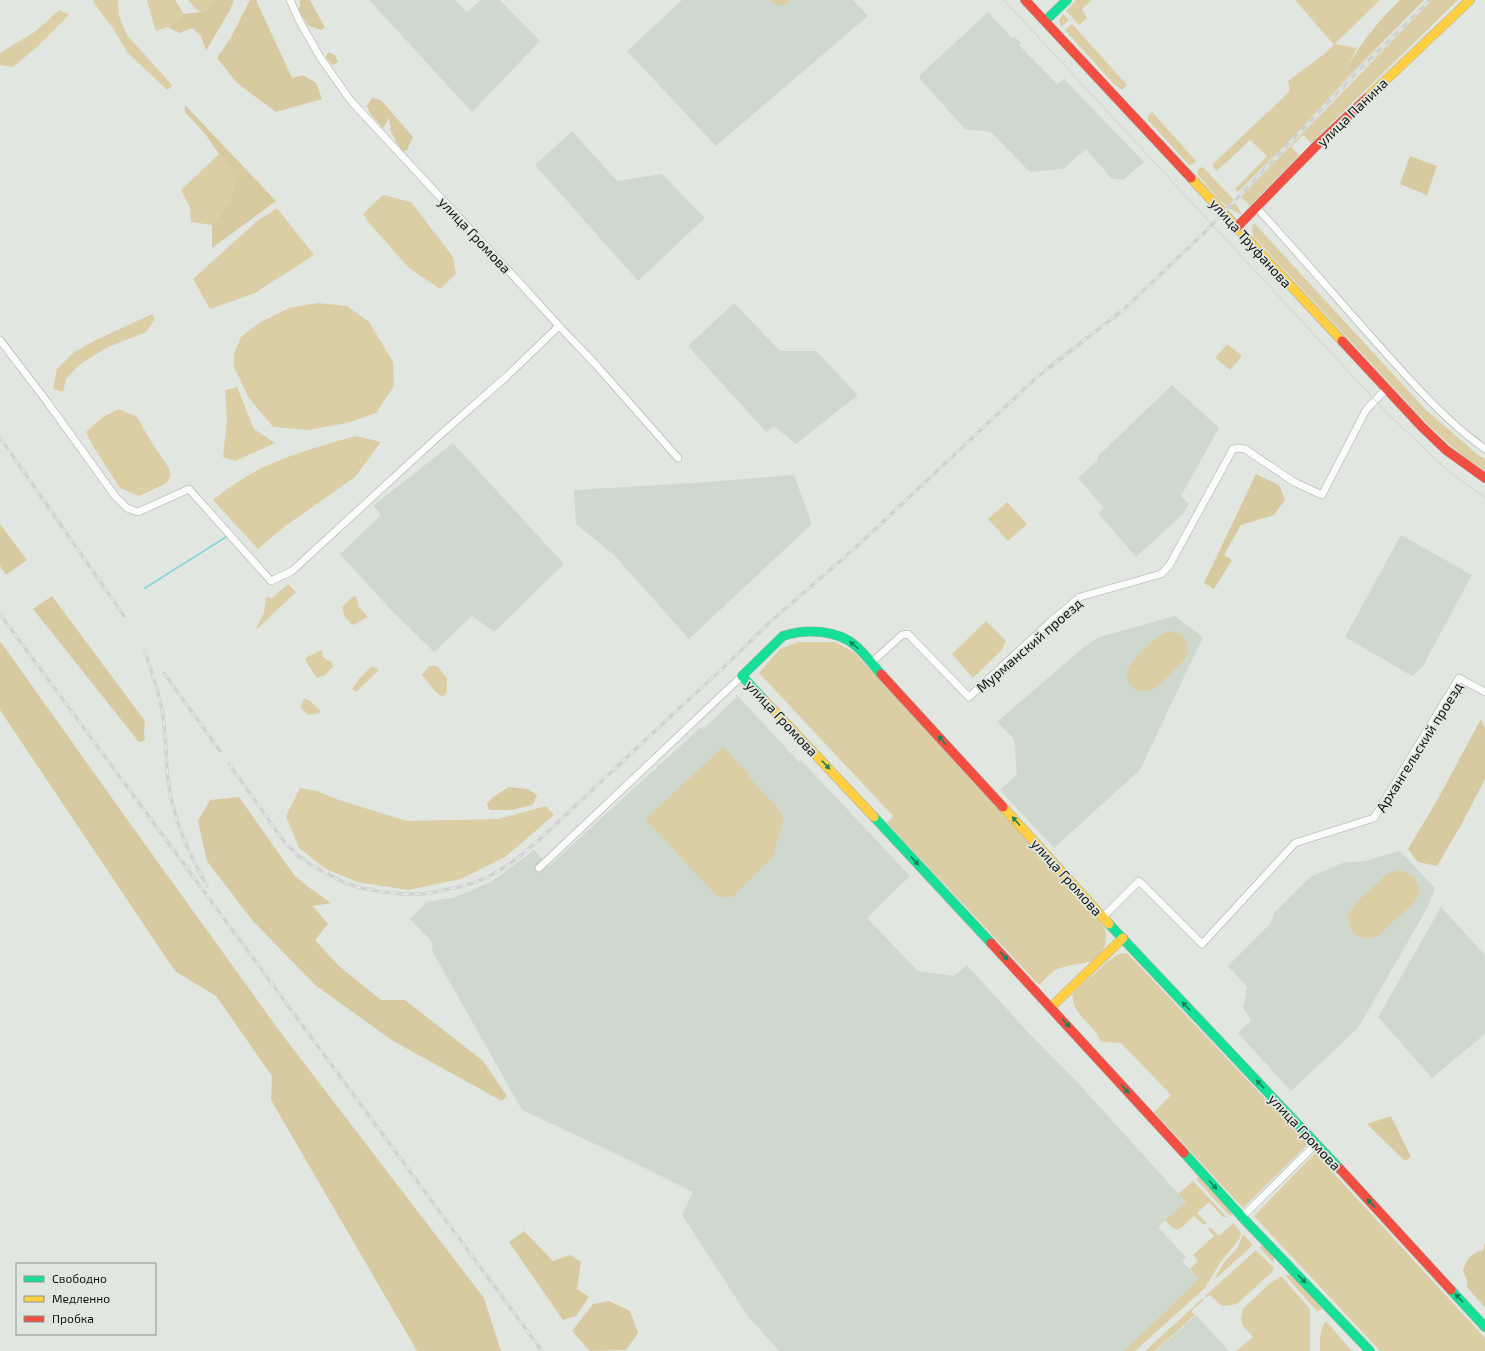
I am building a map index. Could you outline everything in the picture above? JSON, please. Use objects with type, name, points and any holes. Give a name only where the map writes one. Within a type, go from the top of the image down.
[{"type":"street","name":"улица Громова","points":[[290,0],[300,22],[351,101],[632,404],[678,458]]},
{"type":"street","name":"улица Труфанова","points":[[1025,0],[1422,427],[1446,450],[1485,478]]},
{"type":"street","points":[[1045,21],[1067,0]]},
{"type":"street","name":"улица Панина","points":[[1237,227],[1317,145],[1470,0]]},
{"type":"street","points":[[1256,207],[1348,312],[1431,402],[1476,443],[1485,449]]},
{"type":"street","points":[[0,340],[48,403],[115,496],[127,508],[138,512],[189,489],[271,581],[292,571],[440,435],[507,376],[559,326]]},
{"type":"street","name":"Мурманский проезд","points":[[872,662],[902,635],[908,634],[969,697],[1080,597],[1161,574],[1169,566],[1233,449],[1245,449],[1294,482],[1322,495],[1366,410],[1386,389]]},
{"type":"street","name":"улица Громова","points":[[1370,1351],[1242,1217],[1052,1007],[742,676],[783,636],[789,633],[832,634],[840,636],[857,647],[1103,917],[1317,1144],[1485,1327]]},
{"type":"street","points":[[539,868],[742,676]]},
{"type":"street","name":"Архангельский проезд","points":[[1103,917],[1139,882],[1202,944],[1295,843],[1374,818],[1459,678],[1485,692]]},
{"type":"street","points":[[1052,1007],[1123,938]]},
{"type":"street","points":[[1242,1217],[1317,1144]]},
{"type":"shaded area","points":[[94,0],[118,0],[119,16],[127,35],[173,86],[167,90],[127,52],[113,28],[93,2]]},
{"type":"shaded area","points":[[147,0],[175,0],[184,14],[168,27],[156,31]]},
{"type":"shaded area","points":[[188,0],[214,0],[209,8],[201,12]]},
{"type":"shaded area","points":[[214,0],[234,0],[230,10],[206,51],[201,36],[192,28],[179,33],[168,27],[184,14],[201,12],[208,9]]},
{"type":"shaded area","points":[[250,0],[256,0],[292,78],[303,75],[316,83],[322,99],[276,112],[237,83],[217,58],[230,39]]},
{"type":"shaded area","points":[[300,0],[310,0],[325,28],[321,30],[309,26],[299,12]]},
{"type":"shaded area","points":[[369,0],[455,0],[467,12],[481,0],[500,0],[540,41],[472,112]]},
{"type":"shaded area","points":[[682,0],[853,0],[868,16],[716,146],[627,51]]},
{"type":"shaded area","points":[[769,0],[790,0],[786,5],[775,5]]},
{"type":"shaded area","points":[[1076,0],[1092,0],[1082,9],[1087,18],[1079,25],[1066,11]]},
{"type":"shaded area","points":[[1295,0],[1380,0],[1335,44],[1357,48],[1346,69],[1352,73],[1296,134],[1238,192],[1235,189],[1267,156],[1250,140],[1217,171],[1212,165],[1290,91],[1288,81],[1334,45]]},
{"type":"shaded area","points":[[1400,0],[1424,0],[1352,73],[1346,69],[1370,33]]},
{"type":"shaded area","points":[[1432,0],[1458,0],[1311,143],[1303,135],[1291,147],[1299,155],[1250,206],[1241,197]]},
{"type":"shaded area","points":[[59,10],[69,15],[39,45],[13,67],[0,65],[0,53],[36,31]]},
{"type":"shaded area","points":[[988,12],[1012,38],[1014,36],[1021,43],[1019,45],[1057,84],[1064,79],[1144,162],[1123,180],[1111,178],[1086,149],[1063,169],[1030,172],[991,132],[965,129],[920,79],[920,75]]},
{"type":"shaded area","points":[[1063,14],[1069,20],[1061,27],[1059,20]]},
{"type":"shaded area","points":[[1072,24],[1127,85],[1122,90],[1114,84],[1065,30]]},
{"type":"shaded area","points":[[328,52],[335,55],[338,62],[333,65],[326,58]]},
{"type":"shaded area","points":[[372,98],[381,100],[413,137],[407,150],[402,152],[391,132],[389,118],[383,128],[371,115],[367,106]]},
{"type":"shaded area","points":[[185,105],[276,201],[212,248],[212,225],[230,202],[236,179],[206,135],[185,112]]},
{"type":"shaded area","points":[[1152,112],[1196,161],[1193,164],[1189,165],[1148,120],[1148,116]]},
{"type":"shaded area","points":[[572,131],[617,181],[662,174],[705,218],[638,281],[535,165]]},
{"type":"shaded area","points":[[219,154],[236,179],[230,202],[212,225],[191,222],[190,207],[181,190]]},
{"type":"shaded area","points":[[1410,156],[1437,166],[1427,195],[1400,184]]},
{"type":"shaded area","points":[[1203,167],[1232,198],[1242,214],[1229,208],[1212,192],[1198,175],[1198,170]]},
{"type":"shaded area","points":[[383,195],[411,202],[453,257],[456,274],[440,289],[409,268],[363,214]]},
{"type":"shaded area","points":[[277,208],[314,255],[255,293],[210,309],[193,279],[257,221]]},
{"type":"shaded area","points":[[1254,223],[1426,410],[1478,455],[1485,459],[1485,471],[1467,460],[1431,428],[1255,238],[1252,230]]},
{"type":"shaded area","points":[[318,303],[347,306],[369,322],[393,362],[394,386],[376,413],[347,423],[308,430],[273,427],[249,398],[234,367],[234,354],[241,337],[259,323],[289,308]]},
{"type":"shaded area","points":[[734,303],[780,351],[816,351],[858,395],[796,444],[774,426],[766,432],[688,346]]},
{"type":"shaded area","points":[[152,314],[155,319],[146,332],[106,348],[79,365],[66,379],[63,392],[53,389],[57,369],[74,352]]},
{"type":"shaded area","points":[[1227,344],[1242,356],[1230,370],[1215,358]]},
{"type":"shaded area","points":[[1172,385],[1219,428],[1181,496],[1189,504],[1182,515],[1136,557],[1098,513],[1104,508],[1078,478],[1098,460],[1098,456]]},
{"type":"shaded area","points":[[237,387],[254,429],[275,443],[235,461],[223,457],[227,420],[225,390]]},
{"type":"shaded area","points":[[119,409],[137,417],[171,474],[167,483],[139,496],[120,488],[94,448],[86,432],[103,417]]},
{"type":"shaded area","points":[[356,436],[381,442],[355,477],[284,527],[258,549],[213,500],[239,481],[268,465],[311,449]]},
{"type":"shaded area","points":[[453,443],[564,564],[494,632],[472,616],[434,652],[390,609],[340,554],[380,516],[380,513],[373,506]]},
{"type":"shaded area","points":[[1256,474],[1279,485],[1285,500],[1274,515],[1241,525],[1224,555],[1232,560],[1214,589],[1204,583]]},
{"type":"shaded area","points":[[794,475],[812,524],[689,639],[614,555],[576,524],[574,490]]},
{"type":"shaded area","points":[[1007,502],[1027,524],[1008,541],[988,519]]},
{"type":"shaded area","points":[[0,524],[27,560],[6,575],[0,566]]},
{"type":"shaded area","points":[[1401,535],[1472,575],[1423,666],[1412,676],[1345,637]]},
{"type":"shaded area","points":[[288,584],[296,592],[257,629],[256,628],[264,613],[266,597],[272,598]]},
{"type":"shaded area","points":[[52,596],[145,721],[145,740],[139,742],[33,609]]},
{"type":"shaded area","points":[[356,596],[359,607],[368,617],[353,625],[345,618],[342,607],[352,597]]},
{"type":"shaded area","points":[[1175,616],[1203,637],[1140,770],[1054,848],[1000,790],[1017,774],[1014,739],[997,722],[1085,646],[1099,637]]},
{"type":"shaded area","points":[[986,621],[1006,641],[1002,650],[973,678],[952,654]]},
{"type":"shaded area","points":[[1171,631],[1181,635],[1186,641],[1188,648],[1186,658],[1154,689],[1150,691],[1139,691],[1135,689],[1129,682],[1127,675],[1133,661],[1158,636]]},
{"type":"shaded area","points":[[0,641],[281,1033],[484,1298],[501,1351],[417,1351],[271,1100],[272,1076],[216,996],[175,971],[0,710]]},
{"type":"shaded area","points":[[799,642],[835,642],[854,652],[1078,895],[1098,919],[1105,929],[1106,941],[1101,953],[1096,958],[1089,962],[1060,968],[1051,973],[1039,985],[887,823],[893,816],[759,673],[780,649]]},
{"type":"shaded area","points":[[322,650],[323,657],[332,663],[333,667],[325,675],[317,678],[305,658]]},
{"type":"shaded area","points":[[372,666],[379,670],[356,692],[352,689],[359,679]]},
{"type":"shaded area","points":[[429,666],[437,666],[447,678],[447,692],[442,697],[422,675]]},
{"type":"shaded area","points":[[738,696],[799,762],[801,760],[910,876],[867,918],[918,971],[954,976],[967,965],[1024,1028],[1080,1085],[1186,1202],[1158,1227],[1186,1257],[1182,1261],[1199,1279],[1124,1351],[779,1351],[747,1315],[682,1215],[693,1192],[627,1159],[522,1110],[431,949],[433,943],[410,919],[427,902],[455,897],[491,882],[534,850],[549,866],[701,727],[703,729]]},
{"type":"shaded area","points":[[304,699],[309,700],[321,711],[319,713],[309,715],[300,707]]},
{"type":"shaded area","points":[[1481,719],[1485,728],[1485,779],[1460,827],[1437,866],[1418,862],[1408,849],[1439,797]]},
{"type":"shaded area","points":[[723,747],[749,774],[748,776],[781,812],[783,819],[773,857],[733,896],[725,898],[716,895],[645,819]]},
{"type":"shaded area","points":[[509,787],[528,789],[537,795],[533,805],[512,810],[489,810],[487,804],[493,797]]},
{"type":"shaded area","points":[[300,788],[317,791],[339,800],[407,821],[498,819],[546,806],[554,815],[505,857],[461,879],[408,890],[357,882],[326,869],[299,848],[286,816]]},
{"type":"shaded area","points":[[239,797],[294,875],[331,903],[313,906],[328,924],[315,940],[339,966],[381,1000],[405,1000],[483,1061],[507,1096],[502,1101],[393,1041],[315,985],[252,920],[207,861],[198,821],[210,800]]},
{"type":"shaded area","points":[[1400,851],[1435,888],[1428,907],[1358,1028],[1291,1091],[1238,1033],[1251,1020],[1243,1008],[1247,987],[1228,966],[1271,923],[1274,913],[1311,876],[1343,863],[1365,861]]},
{"type":"shaded area","points":[[1400,870],[1414,876],[1420,889],[1414,903],[1376,937],[1366,939],[1354,934],[1348,919],[1352,908],[1386,875]]},
{"type":"shaded area","points":[[1441,907],[1485,955],[1485,1034],[1432,1078],[1378,1017]]},
{"type":"shaded area","points":[[1126,953],[1308,1144],[1243,1208],[1154,1112],[1171,1095],[1121,1043],[1101,1042],[1095,1031],[1076,1009],[1073,993],[1112,958],[1119,954]]},
{"type":"shaded area","points":[[1391,1116],[1411,1157],[1405,1161],[1367,1124]]},
{"type":"shaded area","points":[[1315,1153],[1485,1338],[1485,1351],[1380,1351],[1254,1216]]},
{"type":"shaded area","points":[[1201,1174],[1233,1214],[1230,1216],[1196,1179]]},
{"type":"shaded area","points":[[1193,1181],[1227,1217],[1223,1217],[1209,1202],[1197,1213],[1207,1223],[1204,1225],[1194,1216],[1180,1229],[1173,1228],[1165,1220],[1186,1202],[1178,1194]]},
{"type":"shaded area","points":[[1233,1223],[1241,1233],[1240,1238],[1220,1263],[1205,1288],[1135,1351],[1124,1351],[1199,1279],[1190,1269],[1198,1261],[1193,1255],[1214,1236],[1208,1229],[1210,1227],[1219,1236]]},
{"type":"shaded area","points":[[524,1231],[553,1261],[570,1255],[581,1262],[577,1289],[589,1297],[576,1316],[563,1320],[509,1242]]},
{"type":"shaded area","points":[[1243,1234],[1253,1245],[1214,1280],[1223,1264],[1238,1247]]},
{"type":"shaded area","points":[[1485,1243],[1485,1308],[1467,1287],[1467,1280],[1463,1271],[1466,1262],[1470,1257],[1484,1250]]},
{"type":"shaded area","points":[[1264,1246],[1274,1255],[1274,1263],[1259,1247]]},
{"type":"shaded area","points":[[1256,1250],[1274,1268],[1272,1272],[1238,1303],[1222,1306],[1210,1295],[1207,1297],[1205,1296]]},
{"type":"shaded area","points":[[1285,1275],[1292,1275],[1322,1308],[1321,1310],[1317,1311]]},
{"type":"shaded area","points":[[1281,1276],[1310,1309],[1310,1351],[1236,1351],[1253,1337],[1243,1326],[1241,1318],[1243,1309],[1269,1284]]},
{"type":"shaded area","points":[[1203,1298],[1204,1300],[1191,1311],[1195,1315],[1155,1351],[1145,1351]]},
{"type":"shaded area","points":[[609,1301],[630,1311],[638,1333],[626,1350],[590,1351],[572,1331],[593,1304]]},
{"type":"shaded area","points":[[1196,1315],[1229,1351],[1156,1351]]},
{"type":"shaded area","points":[[1326,1321],[1352,1351],[1320,1351],[1321,1331]]},
{"type":"waterway","points":[[145,588],[226,537]]},
{"type":"tram line","points":[[1004,0],[1386,412],[1447,470],[1485,498]]},
{"type":"railway","points":[[229,764],[283,840],[296,854],[311,865],[345,883],[383,892],[424,894],[464,886],[499,871],[539,840],[770,622],[855,548],[1037,377],[1123,310],[1207,230],[1356,73],[1430,0]]},
{"type":"railway","points":[[1,439],[124,616]]},
{"type":"railway","points":[[0,614],[542,1351]]},
{"type":"railway","points":[[145,651],[157,688],[162,711],[170,794],[182,835],[207,886]]},
{"type":"railway","points":[[164,673],[220,751]]},
{"type":"traffic: fast","points":[[1045,21],[1067,0]]},
{"type":"traffic: fast","points":[[764,700],[742,676],[783,636],[792,633],[811,631],[821,632],[849,641],[866,656],[881,674]]},
{"type":"traffic: fast","points":[[874,817],[991,943]]},
{"type":"traffic: fast","points":[[1109,924],[1340,1169]]},
{"type":"traffic: fast","points":[[1184,1153],[1242,1217],[1370,1351]]},
{"type":"traffic: fast","points":[[1451,1290],[1485,1327]]},
{"type":"traffic: slow","points":[[1367,98],[1470,0]]},
{"type":"traffic: slow","points":[[1191,178],[1342,341]]},
{"type":"traffic: slow","points":[[764,700],[874,817]]},
{"type":"traffic: slow","points":[[1003,807],[1109,924]]},
{"type":"traffic: slow","points":[[1051,1007],[1123,938]]},
{"type":"traffic: jam","points":[[1025,0],[1191,178]]},
{"type":"traffic: jam","points":[[1237,227],[1317,145],[1367,98]]},
{"type":"traffic: jam","points":[[1342,341],[1422,427],[1446,450],[1485,478]]},
{"type":"traffic: jam","points":[[881,674],[1003,807]]},
{"type":"traffic: jam","points":[[991,943],[1184,1153]]},
{"type":"traffic: jam","points":[[1340,1169],[1451,1290]]}]
